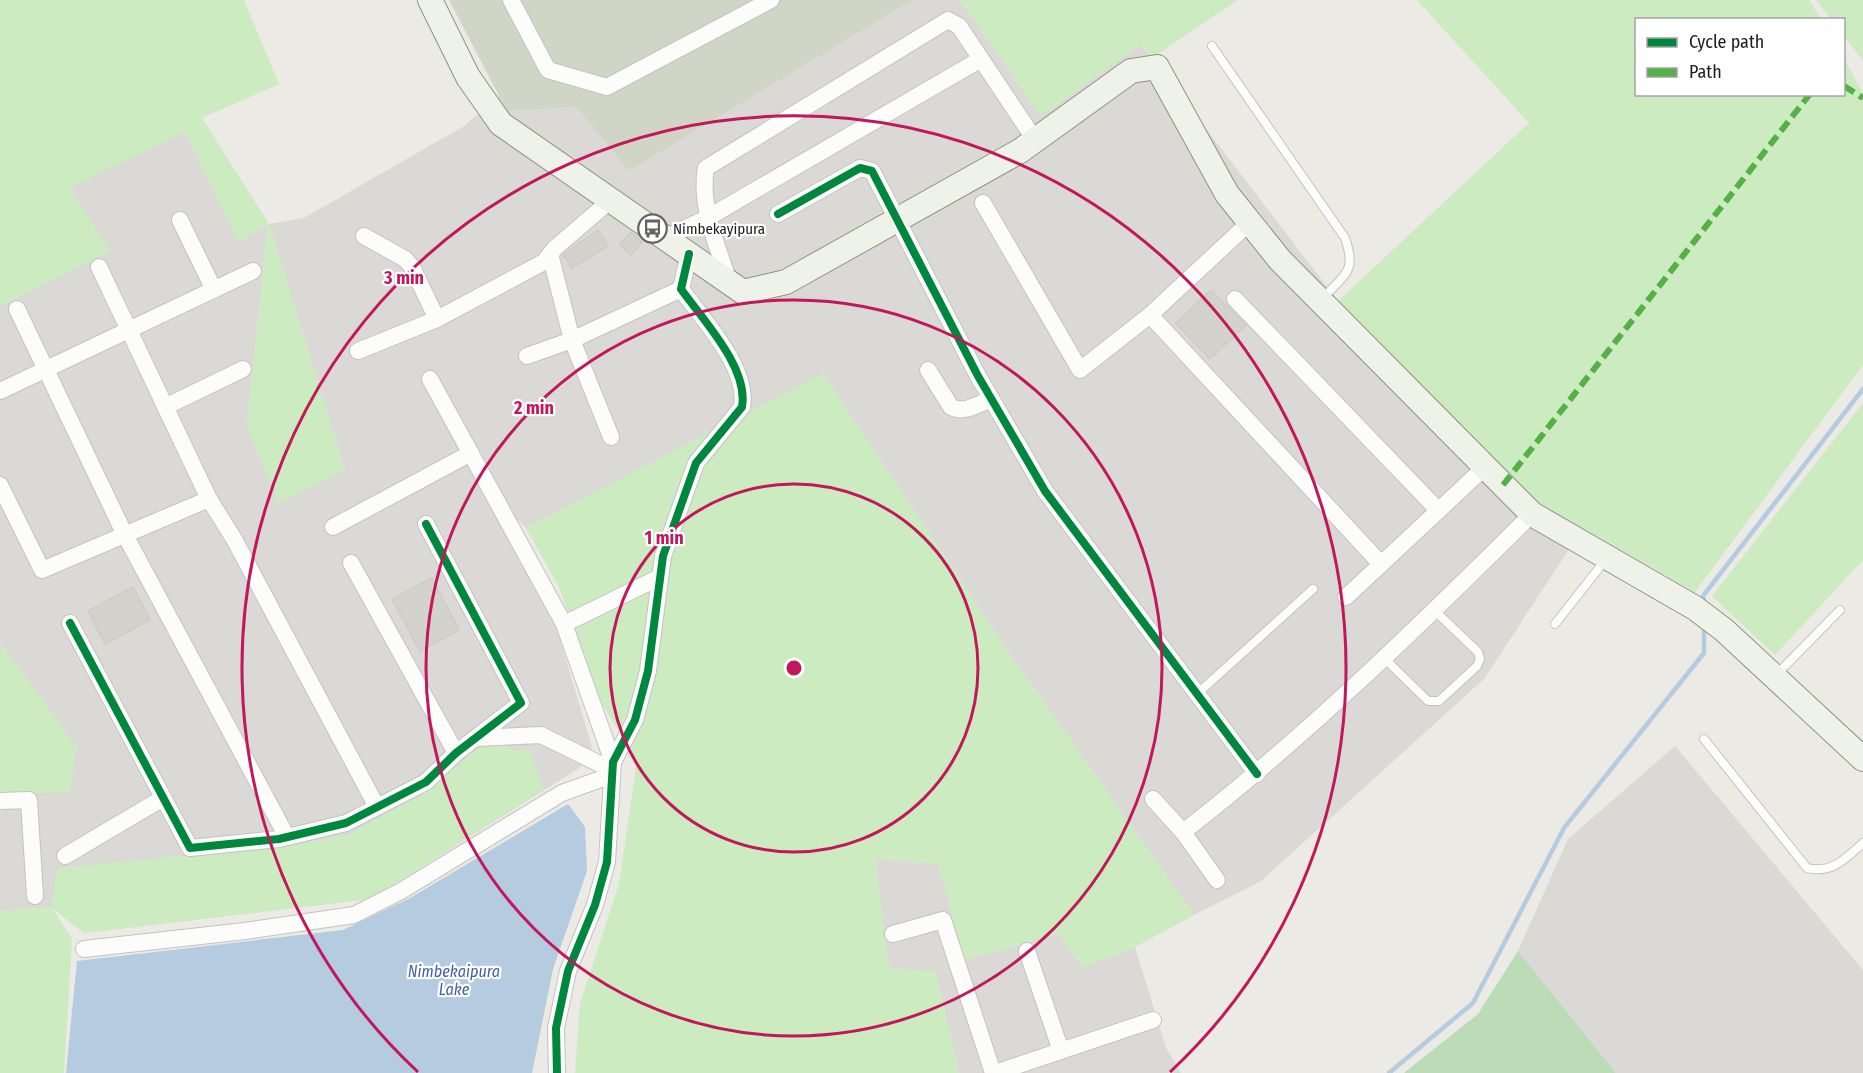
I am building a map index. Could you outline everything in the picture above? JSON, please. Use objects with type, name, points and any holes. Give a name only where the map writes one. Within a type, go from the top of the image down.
[{"type":"main road","points":[[430,0],[468,77],[501,124],[743,292],[786,282],[1035,140],[1131,71],[1158,67],[1227,194],[1280,260],[1532,514],[1695,608],[1724,630],[1863,759]]},
{"type":"street","points":[[511,0],[548,70],[607,87],[771,0]]},
{"type":"street","points":[[729,282],[709,217],[704,178],[706,168],[948,20],[959,26],[1035,140]]},
{"type":"street","points":[[665,238],[709,217],[981,58]]},
{"type":"street","points":[[778,214],[860,168],[868,168],[872,171],[991,399],[1046,491],[1257,774]]},
{"type":"street","points":[[358,351],[437,319],[543,262],[611,200]]},
{"type":"street","points":[[983,203],[1080,370],[1150,315],[1250,222]]},
{"type":"street","points":[[180,220],[214,290]]},
{"type":"street","points":[[364,236],[405,259],[412,267],[437,319]]},
{"type":"street","points":[[550,254],[572,340],[611,437]]},
{"type":"street","points":[[84,949],[245,931],[354,915],[401,891],[562,793],[612,769],[638,711],[648,671],[663,556],[696,462],[742,407],[744,396],[729,356],[681,289],[689,254]]},
{"type":"street","points":[[99,267],[209,499],[234,539],[377,807]]},
{"type":"street","points":[[0,391],[253,271]]},
{"type":"street","points":[[527,356],[572,340],[681,289]]},
{"type":"street","points":[[1235,299],[1438,510]]},
{"type":"street","points":[[17,309],[125,535],[287,837]]},
{"type":"street","points":[[1150,315],[1381,564]]},
{"type":"street","points":[[165,407],[243,369]]},
{"type":"street","points":[[928,370],[956,410],[963,410],[991,399]]},
{"type":"street","points":[[430,379],[564,624],[612,769],[607,862],[595,905],[568,971],[556,1028],[557,1073]]},
{"type":"street","points":[[333,527],[471,453]]},
{"type":"street","points":[[1346,597],[1485,466]]},
{"type":"street","points":[[0,485],[42,570],[209,499]]},
{"type":"street","points":[[1183,831],[1257,774],[1384,659],[1532,514]]},
{"type":"street","points":[[70,623],[190,848],[287,837],[346,823],[426,782],[456,753],[520,703],[426,524]]},
{"type":"street","points":[[351,563],[456,753]]},
{"type":"street","points":[[564,624],[660,577]]},
{"type":"street","points":[[476,738],[541,735],[612,769]]},
{"type":"street","points":[[65,856],[164,798]]},
{"type":"street","points":[[1153,799],[1183,831],[1217,880]]},
{"type":"street","points":[[0,801],[29,800],[34,896]]},
{"type":"street","points":[[893,934],[943,920],[994,1073],[1153,1020]]},
{"type":"street","points":[[1027,951],[1061,1051]]},
{"type":"lane","points":[[1212,46],[1345,238],[1351,257],[1351,267],[1320,301]]},
{"type":"lane","points":[[1555,624],[1607,557]]},
{"type":"lane","points":[[1197,694],[1313,589]]},
{"type":"lane","points":[[1384,659],[1428,701],[1438,701],[1477,666],[1480,659],[1478,652],[1434,610]]},
{"type":"lane","points":[[1775,676],[1839,610]]},
{"type":"lane","points":[[1704,739],[1807,868],[1820,872],[1842,862],[1863,843]]},
{"type":"shaded area","points":[[449,0],[913,0],[629,171],[576,107],[507,111]]},
{"type":"shaded area","points":[[913,0],[960,0],[1041,116],[1141,44],[1338,301],[1540,503],[1583,528],[1484,679],[1261,881],[1194,915],[1008,651],[823,374],[526,528],[488,491],[556,626],[592,747],[581,767],[370,899],[84,933],[51,907],[0,911],[0,795],[77,747],[0,643],[0,306],[110,251],[69,188],[185,131],[238,241],[268,225],[247,426],[279,503],[345,470],[269,224],[304,218],[464,126],[499,96],[507,111],[576,107],[629,171]]},
{"type":"shaded area","points":[[1675,746],[1863,970],[1863,1073],[1616,1073],[1518,951],[1568,839]]},
{"type":"shaded area","points":[[875,859],[938,864],[965,960],[1058,934],[1083,967],[1135,947],[1166,1048],[1181,1073],[959,1073],[936,972],[889,969]]},
{"type":"green space","points":[[0,0],[244,0],[279,84],[202,118],[269,224],[345,470],[279,503],[247,426],[268,225],[238,241],[185,132],[69,188],[111,251],[0,306]]},
{"type":"green space","points":[[960,0],[1238,0],[1152,58],[1141,44],[1041,116]]},
{"type":"green space","points":[[1417,0],[1809,0],[1820,18],[1635,18],[1635,96],[1845,96],[1845,61],[1863,93],[1863,365],[1695,592],[1540,503],[1338,301],[1529,123]]},
{"type":"green space","points":[[1816,0],[1863,0],[1863,61],[1845,37],[1845,18],[1830,18]]},
{"type":"green space","points":[[823,373],[1008,651],[1194,915],[1135,947],[1083,967],[1058,934],[965,960],[938,864],[875,859],[889,968],[936,972],[959,1073],[575,1073],[580,1004],[619,884],[637,761],[601,702],[558,585],[526,528]]},
{"type":"green space","points":[[1863,403],[1863,560],[1775,655],[1712,596]]},
{"type":"green space","points":[[0,643],[77,747],[70,792],[0,795]]},
{"type":"green space","points":[[504,745],[513,751],[529,749],[544,790],[370,899],[84,933],[52,908],[72,939],[64,1073],[0,1073],[0,911],[51,907],[57,868],[290,846],[349,834],[422,794],[480,746]]},
{"type":"green space","points":[[1518,951],[1616,1073],[1404,1073],[1478,1014]]},
{"type":"water","name":"Nimbekaipura Lake","points":[[568,804],[585,827],[587,871],[553,969],[532,1073],[66,1073],[77,961],[343,930],[410,898]]},
{"type":"building","points":[[598,230],[608,246],[572,268],[563,255]]},
{"type":"building","points":[[631,232],[642,242],[631,255],[620,245]]},
{"type":"building","points":[[1211,290],[1246,325],[1210,359],[1176,323]]},
{"type":"building","points":[[432,578],[459,630],[420,651],[392,599]]},
{"type":"building","points":[[133,587],[150,620],[105,644],[88,611]]},
{"type":"waterway","points":[[1704,605],[1703,596],[1863,389]]},
{"type":"waterway","points":[[1389,1073],[1473,1003],[1564,828],[1704,653],[1704,625]]},
{"type":"marked path","points":[[1845,87],[1863,98]]},
{"type":"marked path","points":[[1503,485],[1808,96]]},
{"type":"cycle path","points":[[778,214],[860,168],[872,171],[978,376],[1045,491],[1257,774]]},
{"type":"cycle path","points":[[557,1073],[556,1028],[568,971],[595,905],[607,862],[613,762],[635,720],[648,671],[663,556],[696,463],[742,407],[739,376],[732,361],[681,289],[689,254]]},
{"type":"cycle path","points":[[70,623],[190,848],[279,839],[346,823],[426,782],[456,753],[521,703],[426,524]]},
{"type":"place","name":"Nimbekayipura","points":[[652,229]]}]
